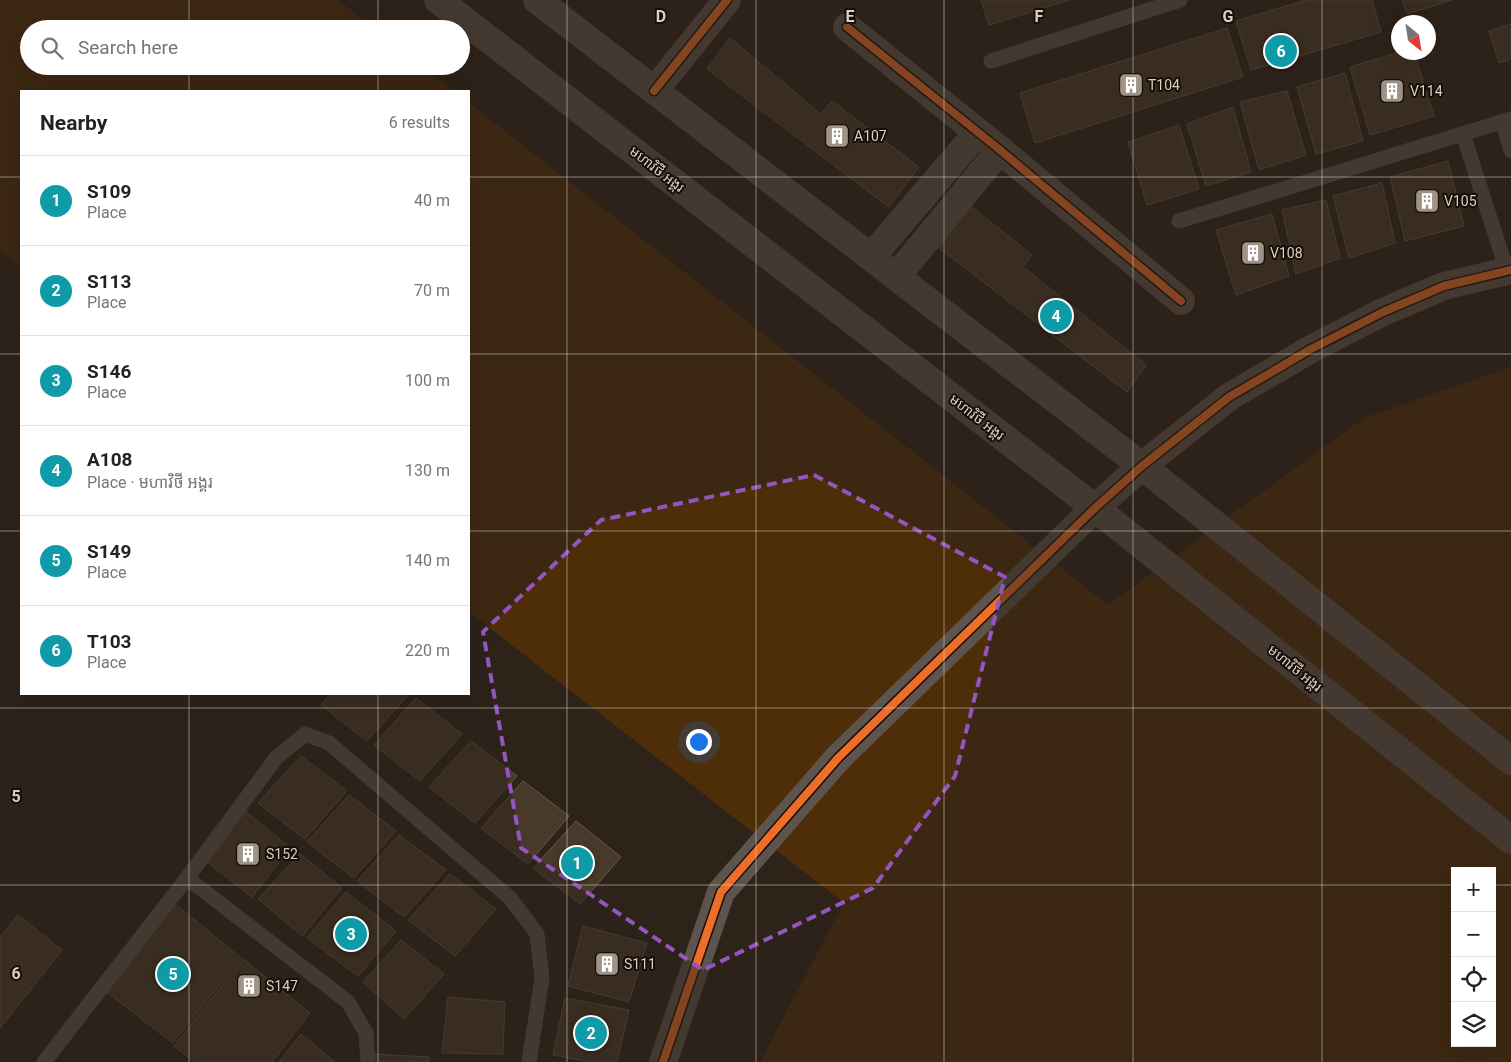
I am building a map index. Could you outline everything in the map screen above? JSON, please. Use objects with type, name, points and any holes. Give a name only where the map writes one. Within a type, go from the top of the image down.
[{"type":"main road","name":"មហាវិថី អង្គរ","points":[[438,0],[464,20]]},
{"type":"main road","points":[[537,0],[1142,466],[1511,760]]},
{"type":"main road","points":[[654,91],[727,0]]},
{"type":"main road","name":"មហាវិថី អង្គរ","points":[[470,25],[1095,508],[1511,840]]},
{"type":"main road","points":[[847,27],[1000,150],[1181,302]]},
{"type":"main road","points":[[871,257],[977,133]]},
{"type":"main road","points":[[896,277],[1000,150]]},
{"type":"main road","points":[[663,1062],[722,892],[838,758],[1095,508],[1142,466],[1229,398],[1311,349],[1383,312],[1444,286],[1509,270]]},
{"type":"lane","points":[[991,61],[1180,0]]},
{"type":"lane","points":[[1179,221],[1507,120],[1511,151]]},
{"type":"lane","points":[[1463,134],[1509,270]]},
{"type":"lane","points":[[44,1062],[187,878],[276,758],[305,734],[329,743],[510,898],[537,934],[542,978],[529,1062]]},
{"type":"lane","points":[[187,878],[348,1002],[366,1033],[368,1062]]},
{"type":"highlighted area","points":[[814,475],[1005,577],[955,776],[873,888],[703,970],[521,848],[483,632],[601,520]]},
{"type":"shaded area","points":[[0,0],[338,0],[364,20],[20,20],[20,75],[434,75],[453,90],[20,90],[20,265],[0,250]]},
{"type":"shaded area","points":[[470,104],[1108,605],[1364,418],[1511,367],[1511,1062],[760,1062],[844,903],[470,613]]},
{"type":"building","points":[[981,0],[1069,0],[989,25]]},
{"type":"building","points":[[1306,0],[1372,0],[1381,32],[1251,70],[1236,21]]},
{"type":"building","points":[[1402,0],[1452,0],[1407,14]]},
{"type":"building","points":[[1511,24],[1511,59],[1499,63],[1489,31]]},
{"type":"building","name":"T104","points":[[1227,28],[1243,77],[1035,143],[1020,93]]},
{"type":"building","name":"A107","points":[[730,38],[821,114],[832,101],[919,167],[889,207],[707,69]]},
{"type":"building","name":"V114","points":[[1391,55],[1391,60],[1416,60],[1434,116],[1370,135],[1350,67]]},
{"type":"building","points":[[1345,73],[1363,141],[1316,154],[1297,87]]},
{"type":"building","points":[[1287,91],[1306,155],[1259,170],[1240,102]]},
{"type":"building","points":[[1233,107],[1251,172],[1206,186],[1187,124]]},
{"type":"building","points":[[1179,125],[1199,189],[1147,205],[1128,142]]},
{"type":"building","name":"V105","points":[[1448,161],[1464,226],[1405,241],[1390,177]]},
{"type":"building","points":[[1382,183],[1395,243],[1349,258],[1333,196]]},
{"type":"building","points":[[1326,200],[1340,258],[1296,274],[1282,210]]},
{"type":"building","points":[[968,204],[1032,255],[1023,267],[1146,365],[1127,392],[939,248]]},
{"type":"building","name":"V108","points":[[1272,214],[1289,276],[1236,295],[1216,230]]},
{"type":"building","points":[[329,695],[408,695],[367,741],[321,705]]},
{"type":"building","points":[[416,698],[462,734],[420,781],[374,745]]},
{"type":"building","points":[[471,741],[517,776],[475,823],[429,787]]},
{"type":"building","points":[[301,756],[347,791],[305,839],[258,803]]},
{"type":"building","points":[[523,781],[569,816],[528,864],[481,828]]},
{"type":"building","points":[[349,795],[396,831],[354,878],[307,842]]},
{"type":"building","name":"S152","points":[[243,809],[290,848],[252,897],[205,860]]},
{"type":"building","points":[[576,821],[621,857],[580,904],[533,868]]},
{"type":"building","points":[[399,835],[446,870],[404,917],[357,881]]},
{"type":"building","points":[[300,854],[342,888],[302,936],[258,899]]},
{"type":"building","points":[[450,874],[496,909],[455,956],[408,920]]},
{"type":"building","points":[[346,892],[396,931],[358,976],[307,938]]},
{"type":"building","points":[[174,903],[241,958],[173,1043],[104,990]]},
{"type":"building","points":[[18,915],[62,950],[0,1028],[0,937]]},
{"type":"building","name":"S111","points":[[583,926],[647,943],[629,1002],[568,986]]},
{"type":"building","points":[[401,940],[444,974],[404,1019],[363,982]]},
{"type":"building","name":"S147","points":[[243,959],[310,1013],[272,1062],[195,1062],[174,1046]]},
{"type":"building","points":[[448,997],[505,1002],[503,1054],[442,1053]]},
{"type":"building","points":[[565,998],[629,1010],[617,1062],[591,1062],[553,1055]]},
{"type":"building","points":[[301,1034],[335,1062],[279,1062]]},
{"type":"building","points":[[372,1054],[429,1057],[429,1062],[372,1062]]},
{"type":"cycle path","points":[[654,91],[727,0]]},
{"type":"cycle path","points":[[847,27],[1000,150],[1181,301]]},
{"type":"cycle path","points":[[663,1062],[721,892],[838,758],[1095,508],[1142,466],[1229,397],[1311,349],[1383,312],[1444,286],[1511,270]]},
{"type":"place","name":"T103","points":[[1281,51]]},
{"type":"place","name":"T104","points":[[1131,85]]},
{"type":"place","name":"V114","points":[[1392,91]]},
{"type":"place","name":"A107","points":[[837,136]]},
{"type":"place","name":"V105","points":[[1427,201]]},
{"type":"place","name":"V108","points":[[1253,253]]},
{"type":"place","name":"A108","points":[[1056,316]]},
{"type":"place","name":"S152","points":[[248,854]]},
{"type":"place","name":"S109","points":[[577,863]]},
{"type":"place","name":"S146","points":[[351,934]]},
{"type":"place","name":"S111","points":[[607,964]]},
{"type":"place","name":"S149","points":[[173,974]]},
{"type":"place","name":"S147","points":[[249,986]]},
{"type":"place","name":"S113","points":[[591,1033]]}]
